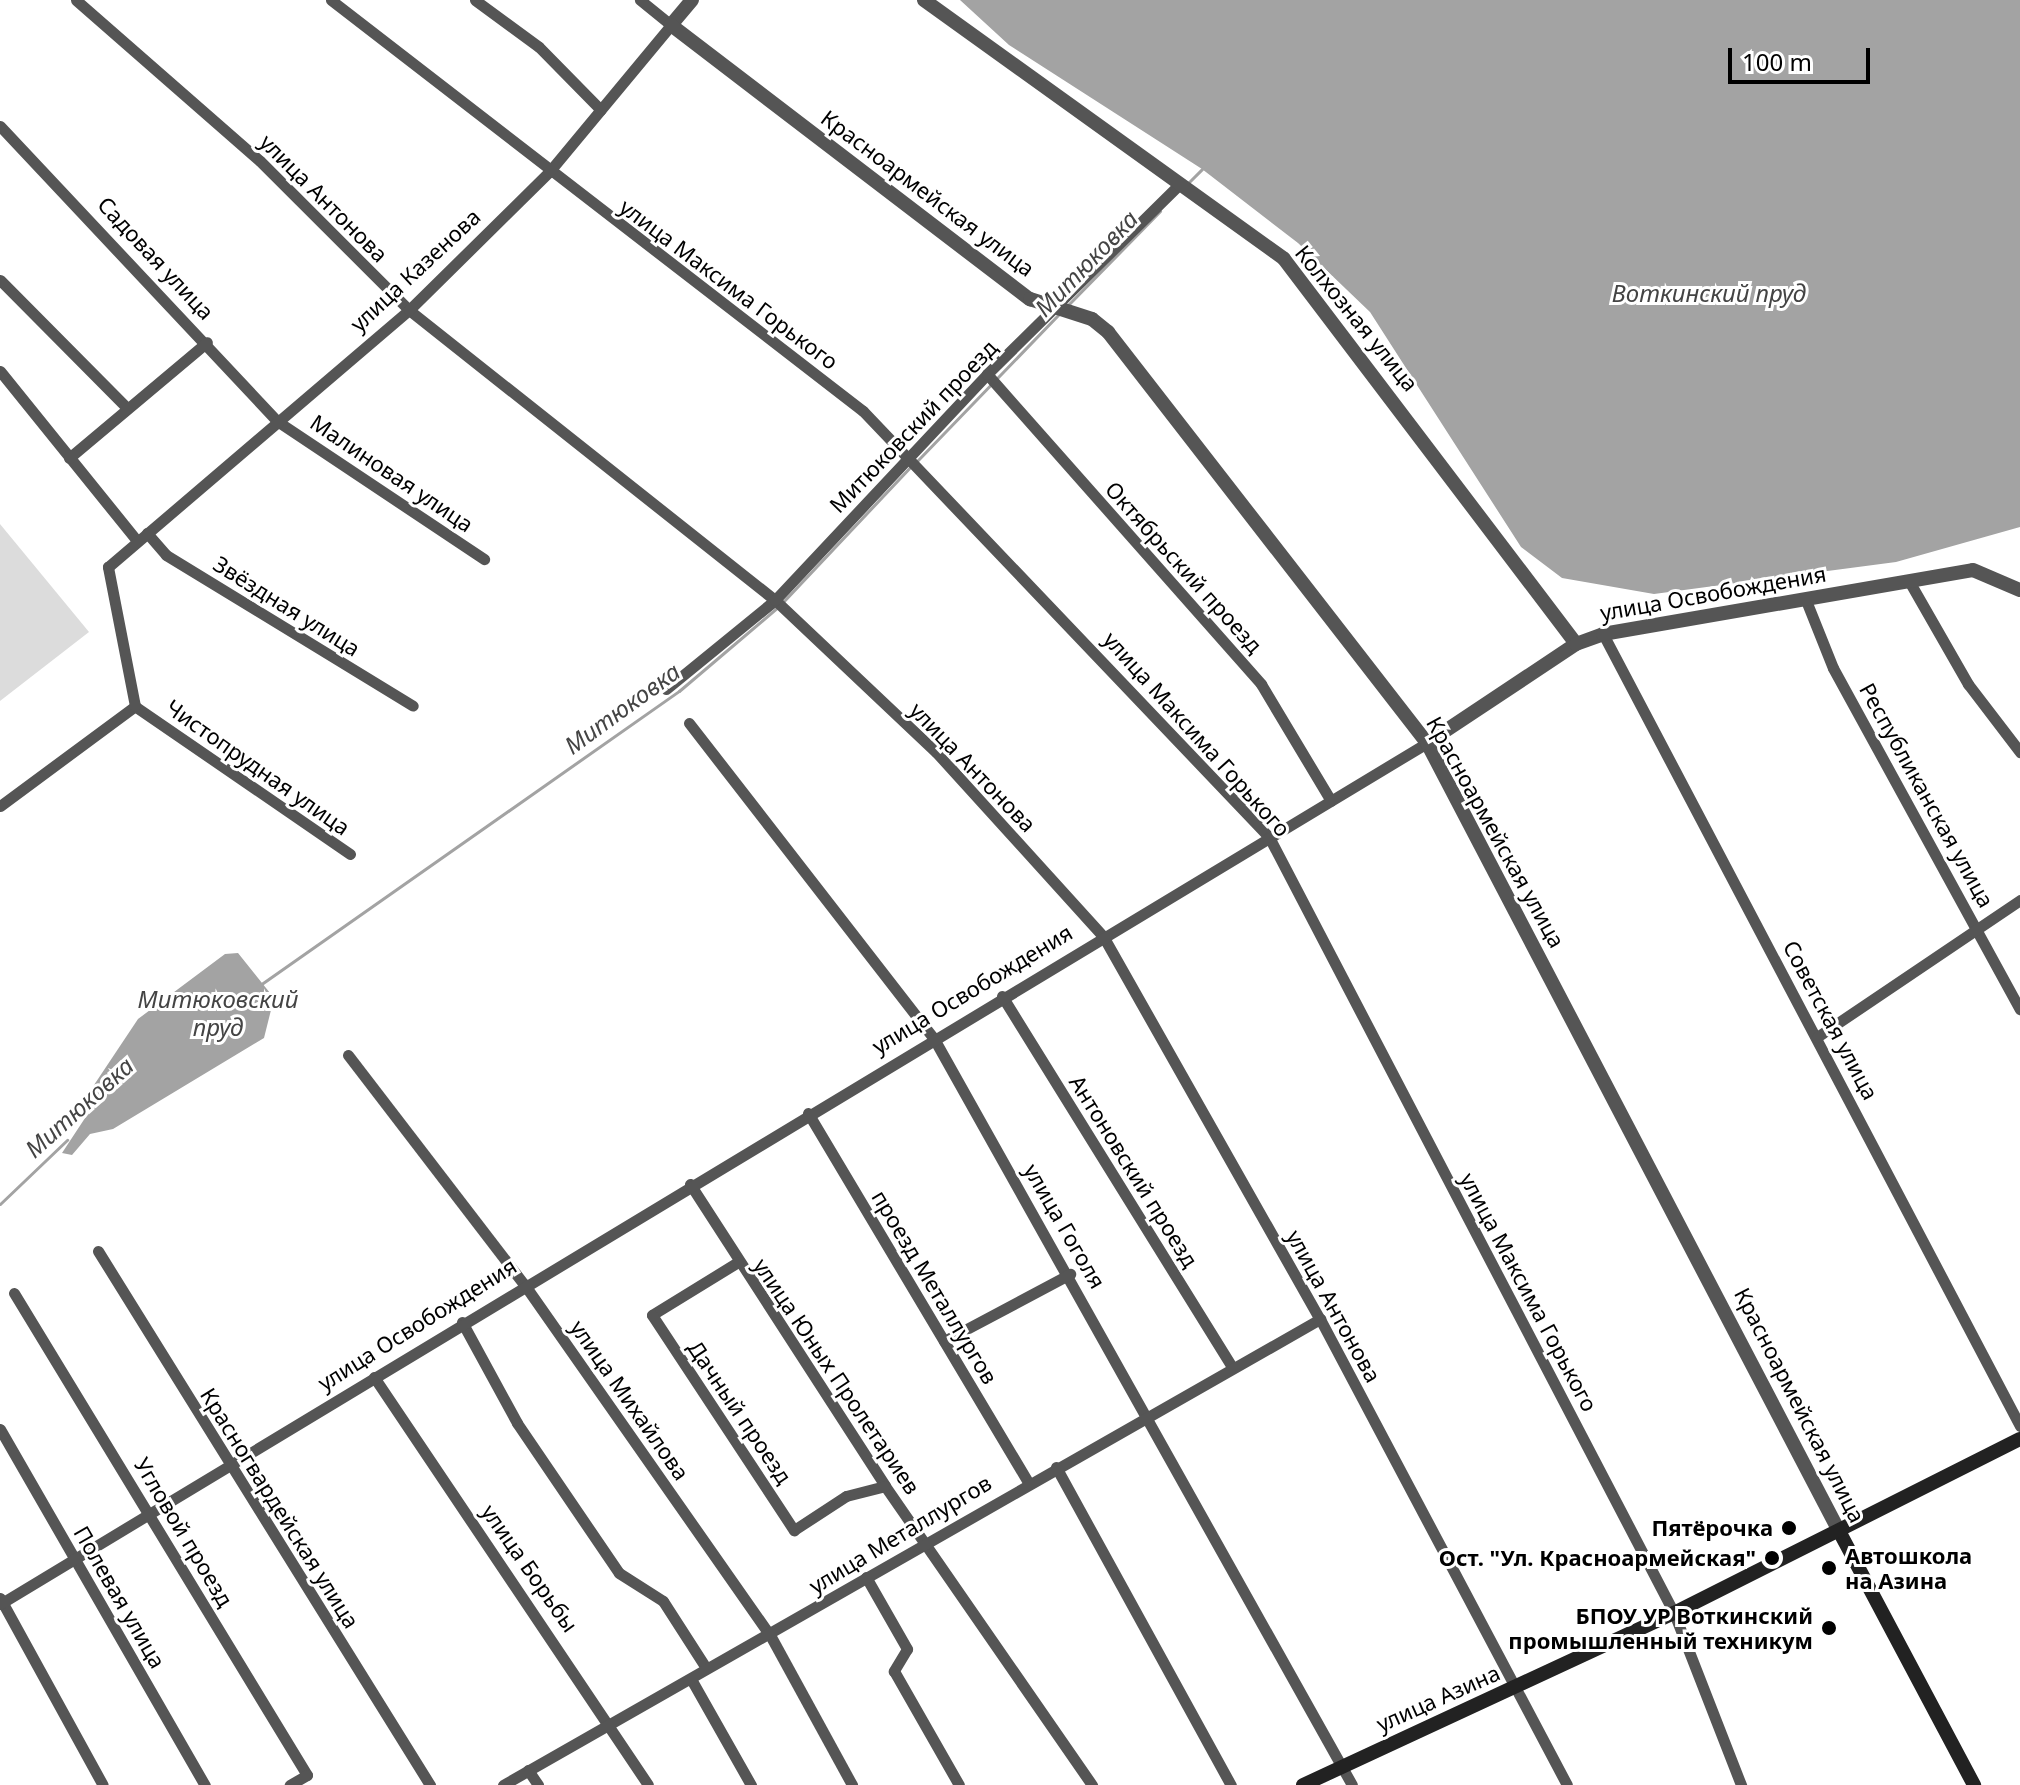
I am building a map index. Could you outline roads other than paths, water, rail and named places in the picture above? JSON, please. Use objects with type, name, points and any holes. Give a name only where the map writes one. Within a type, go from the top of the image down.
[{"type":"main road","name":"улица Азина","points":[[1303,1785],[1674,1613],[2020,1439]]},
{"type":"main road","name":"Красноармейская улица","points":[[1839,1531],[1974,1785]]},
{"type":"street","name":"улица Антонова","points":[[76,0],[260,161],[409,310],[778,604],[936,752],[1103,936],[1320,1319],[1567,1785]]},
{"type":"street","name":"улица Максима Горького","points":[[331,0],[549,172],[863,411],[914,461],[1269,837],[1674,1613],[1741,1785]]},
{"type":"street","points":[[475,0],[539,47],[601,110]]},
{"type":"street","name":"Красноармейская улица","points":[[640,0],[1030,299],[1055,311],[1076,312],[1108,332],[1427,743],[1839,1531]]},
{"type":"street","name":"улица Казенова","points":[[142,537],[409,310],[549,172],[692,0]]},
{"type":"street","name":"Колхозная улица","points":[[924,0],[1284,259],[1576,644]]},
{"type":"street","name":"Садовая улица","points":[[0,126],[207,342],[277,421]]},
{"type":"street","name":"Митюковский проезд","points":[[666,689],[778,604],[914,461],[987,374],[1055,311],[1181,183]]},
{"type":"street","points":[[0,280],[125,406]]},
{"type":"street","points":[[69,458],[125,406],[207,342]]},
{"type":"street","name":"Звёздная улица","points":[[0,371],[69,458],[142,537],[166,555],[413,706]]},
{"type":"street","name":"Октябрьский проезд","points":[[987,374],[1261,684],[1331,801]]},
{"type":"street","name":"Малиновая улица","points":[[277,421],[484,559]]},
{"type":"street","name":"Чистопрудная улица","points":[[142,537],[108,567],[135,706],[350,854]]},
{"type":"street","name":"улица Освобождения","points":[[1,1601],[933,1037],[1427,743],[1576,644],[1603,634],[1805,598],[1986,571],[2019,590]]},
{"type":"street","points":[[1909,581],[1968,684],[2020,752]]},
{"type":"street","name":"Республиканская улица","points":[[1805,598],[1833,668],[1980,930],[2020,1009]]},
{"type":"street","name":"Советская улица","points":[[1603,634],[2020,1426]]},
{"type":"street","points":[[0,806],[135,706]]},
{"type":"street","name":"улица Гоголя","points":[[689,723],[933,1037],[1149,1411],[1352,1785]]},
{"type":"street","points":[[1817,1037],[1980,930],[2020,900]]},
{"type":"street","name":"Антоновский проезд","points":[[1002,996],[1231,1366]]},
{"type":"street","name":"улица Михайлова","points":[[348,1055],[524,1284],[770,1635],[852,1785]]},
{"type":"street","name":"проезд Металлургов","points":[[808,1113],[1028,1482]]},
{"type":"street","name":"улица Юных Пролетариев","points":[[690,1184],[885,1486],[1092,1785]]},
{"type":"street","name":"Красногвардейская улица","points":[[98,1251],[228,1465],[430,1785]]},
{"type":"street","name":"Дачный проезд","points":[[738,1262],[652,1315],[794,1530],[846,1496],[885,1486]]},
{"type":"street","points":[[944,1341],[1070,1274]]},
{"type":"street","name":"Угловой проезд","points":[[14,1293],[307,1775],[290,1785]]},
{"type":"street","name":"улица Металлургов","points":[[503,1785],[706,1668],[770,1635],[1149,1411],[1320,1319]]},
{"type":"street","points":[[462,1322],[517,1423],[619,1573],[663,1601],[706,1668]]},
{"type":"street","name":"улица Борьбы","points":[[374,1377],[613,1723],[648,1785]]},
{"type":"street","name":"Полевая улица","points":[[0,1429],[205,1785]]},
{"type":"street","points":[[1056,1467],[1231,1785]]},
{"type":"street","points":[[866,1577],[907,1649],[894,1671],[959,1785]]},
{"type":"street","points":[[1,1601],[103,1785]]},
{"type":"street","points":[[691,1679],[751,1785]]},
{"type":"street","points":[[528,1770],[538,1785]]},
{"type":"water","name":"Воткинский пруд","points":[[960,0],[2020,0],[2020,527],[1896,562],[1654,594],[1562,578],[1521,547],[1370,312],[1298,243],[1202,169],[1009,45]]},
{"type":"water","name":"Митюковский пруд","points":[[238,953],[274,998],[264,1038],[113,1129],[90,1134],[72,1155],[62,1153],[89,1112],[86,1097],[138,1019],[225,954]]},
{"type":"waterway","name":"Митюковка","points":[[1188,183],[1202,169]]},
{"type":"waterway","name":"Митюковка","points":[[1067,306],[1160,211]]},
{"type":"waterway","name":"Митюковка","points":[[917,461],[1059,314]]},
{"type":"waterway","name":"Митюковка","points":[[782,603],[911,466]]},
{"type":"waterway","name":"Митюковка","points":[[260,985],[679,691],[777,608]]},
{"type":"waterway","name":"Митюковка","points":[[0,1204],[67,1140]]},
{"type":"place","name":"Пятёрочка","points":[[1789,1528]]},
{"type":"place","name":"Ост. \"Ул. Красноармейская\"","points":[[1772,1558]]},
{"type":"place","name":"Автошкола на Азина","points":[[1829,1568]]},
{"type":"place","name":"БПОУ УР Воткинский промышленный техникум","points":[[1829,1628]]}]
